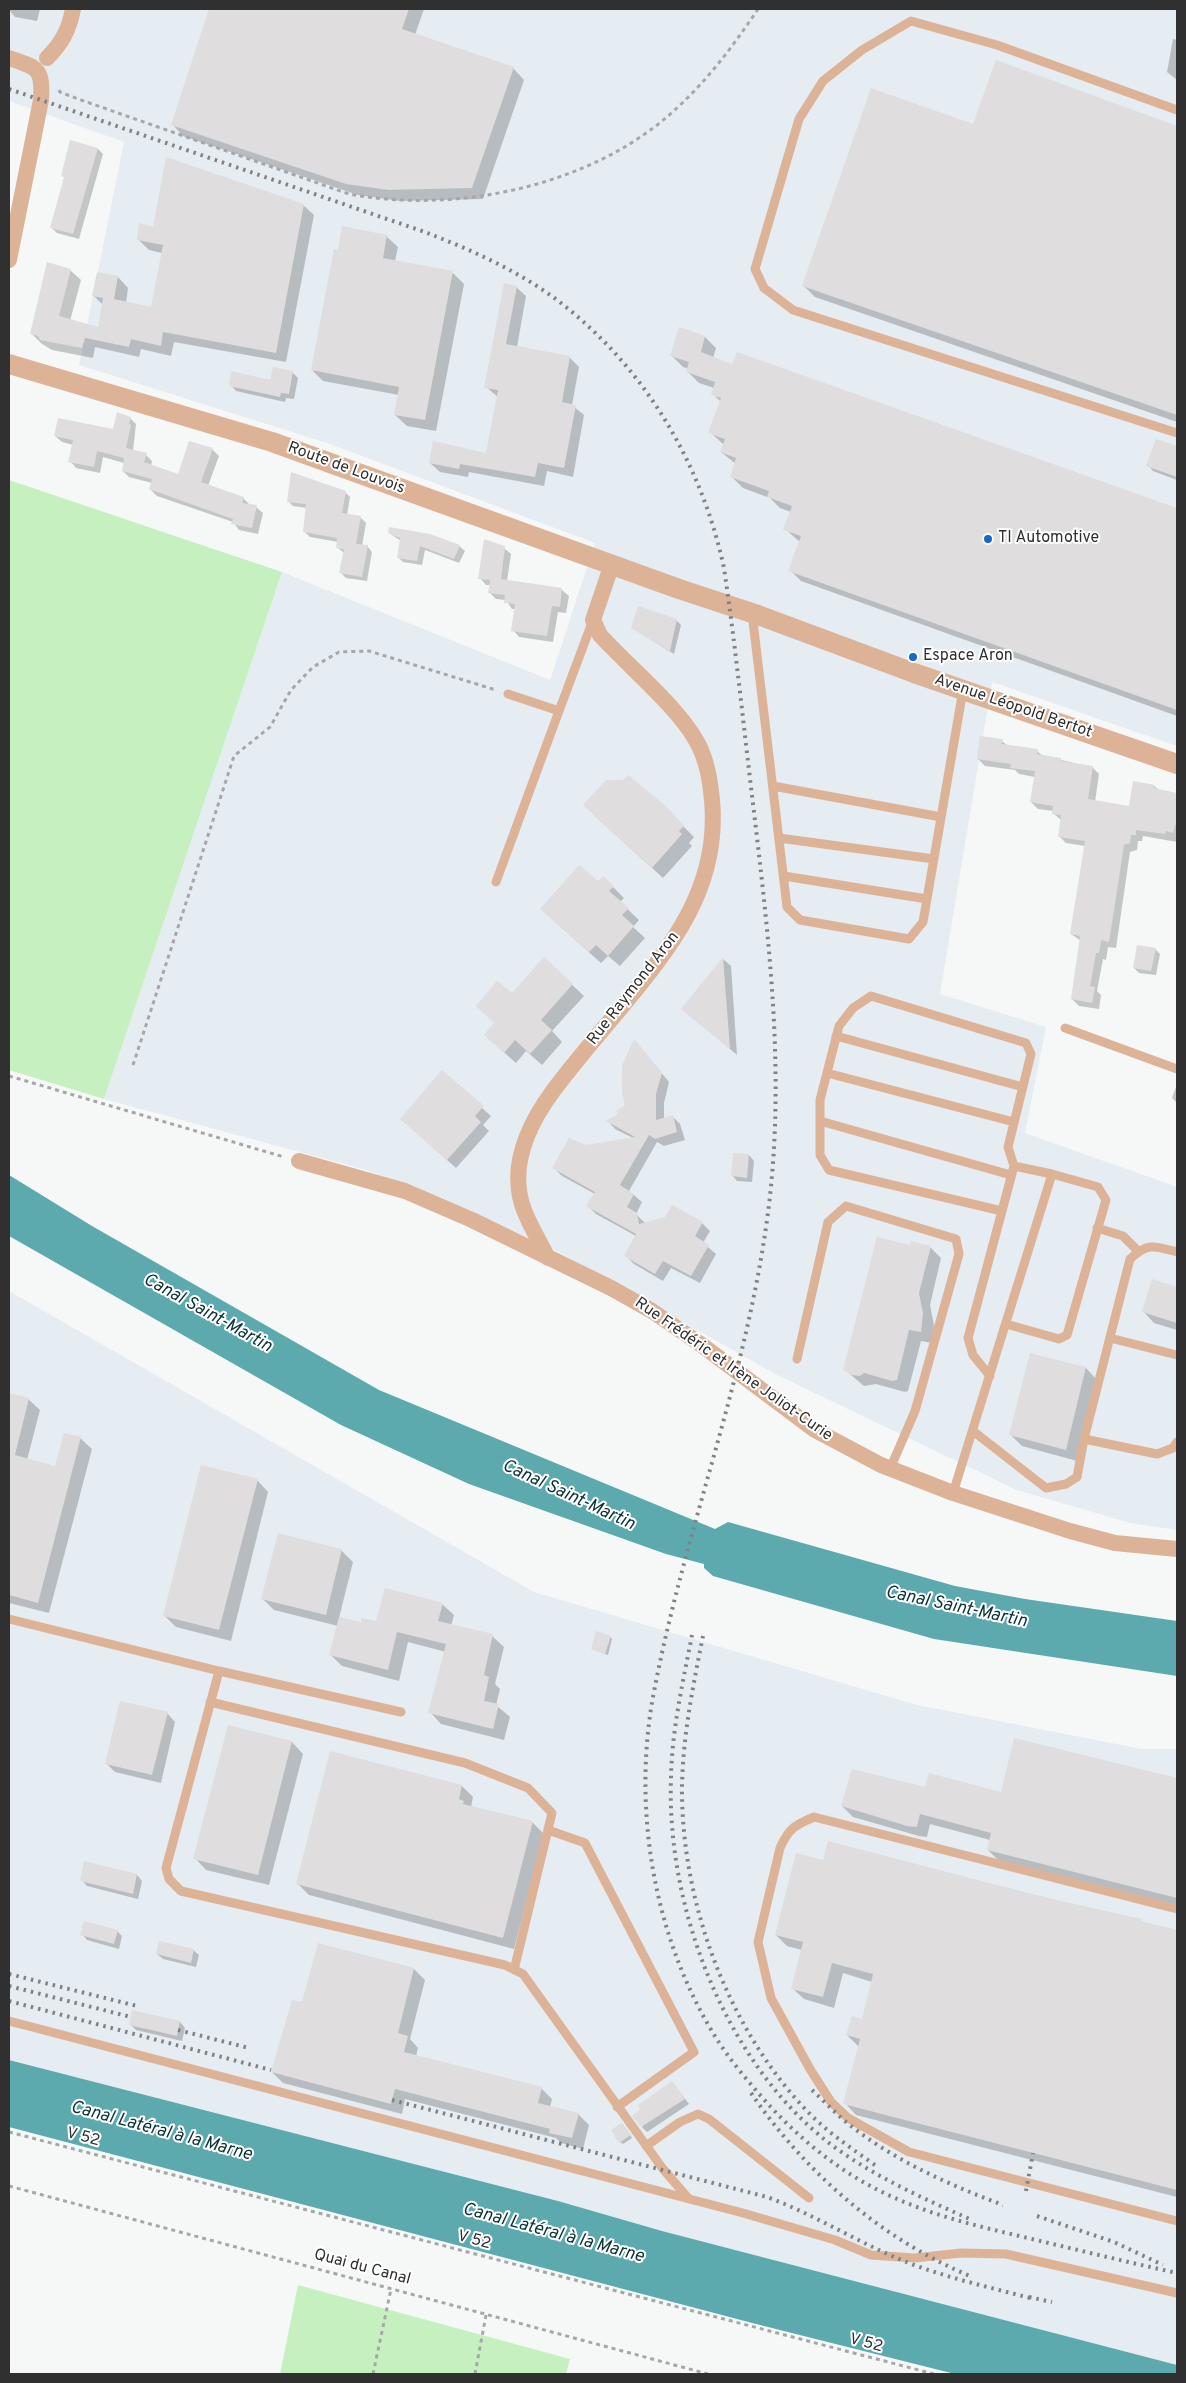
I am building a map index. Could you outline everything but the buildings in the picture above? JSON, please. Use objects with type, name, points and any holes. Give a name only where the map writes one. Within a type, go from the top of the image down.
[{"type":"street","points":[[48,58],[60,45],[69,28],[73,9]]},
{"type":"street","points":[[9,58],[33,67],[42,80],[41,100],[9,260]]},
{"type":"street","name":"Route de Louvois","points":[[9,364],[272,442],[679,589]]},
{"type":"street","points":[[593,620],[612,564]]},
{"type":"street","name":"Avenue Léopold Bertot","points":[[679,589],[752,613],[963,690],[1177,764]]},
{"type":"street","name":"Rue Raymond Aron","points":[[548,1258],[524,1209],[520,1194],[518,1176],[528,1134],[539,1110],[670,947],[697,899],[713,842],[714,817],[707,766],[696,742],[681,720],[600,635],[593,620]]},
{"type":"street","name":"Rue Frédéric et Irène Joliot-Curie","points":[[299,1161],[405,1191],[472,1220],[611,1288],[652,1311],[815,1430],[890,1469],[953,1494],[1070,1531],[1115,1542],[1177,1548]]},
{"type":"lane","points":[[1177,110],[997,45],[911,21],[862,50],[823,81],[799,119],[756,269],[764,288],[794,310],[1177,434]]},
{"type":"lane","points":[[752,613],[788,907],[800,920],[909,939],[923,922],[963,690]]},
{"type":"lane","points":[[496,882],[593,620]]},
{"type":"lane","points":[[508,694],[559,712]]},
{"type":"lane","points":[[773,786],[941,817]]},
{"type":"lane","points":[[779,838],[934,859]]},
{"type":"lane","points":[[784,876],[927,898]]},
{"type":"lane","points":[[990,1376],[973,1355],[968,1338],[1013,1170],[1008,1147],[1031,1054],[1026,1043],[871,996],[852,1008],[839,1026],[820,1100],[820,1155],[829,1170],[1002,1211]]},
{"type":"lane","points":[[1065,1028],[1177,1069]]},
{"type":"lane","points":[[836,1036],[1023,1087]]},
{"type":"lane","points":[[827,1073],[1014,1122]]},
{"type":"lane","points":[[820,1121],[1013,1170],[1052,1174],[1098,1187],[1106,1200],[1067,1335],[1059,1338],[1006,1324]]},
{"type":"lane","points":[[953,1494],[1052,1174]]},
{"type":"lane","points":[[797,1358],[828,1222],[836,1213],[846,1206],[956,1239],[959,1254],[915,1411],[890,1469]]},
{"type":"lane","points":[[1097,1228],[1123,1236],[1138,1251]]},
{"type":"lane","points":[[973,1431],[1046,1488],[1066,1484],[1077,1477],[1084,1439],[1130,1259],[1138,1251],[1152,1245],[1177,1252]]},
{"type":"lane","points":[[1110,1338],[1177,1355]]},
{"type":"lane","points":[[1084,1439],[1157,1454],[1173,1448],[1177,1442]]},
{"type":"lane","points":[[9,1619],[219,1671],[401,1712]]},
{"type":"lane","points":[[219,1671],[166,1868],[169,1878],[181,1891],[505,1965],[523,1974],[617,2107],[688,2198]]},
{"type":"lane","points":[[210,1702],[465,1764],[528,1788],[552,1813],[514,1970]]},
{"type":"lane","points":[[1177,1909],[814,1816],[794,1825],[780,1848],[758,1942],[771,1998],[810,2069],[831,2102],[848,2118],[909,2152],[1177,2221]]},
{"type":"lane","points":[[548,1830],[585,1843],[694,2052],[617,2107]]},
{"type":"lane","points":[[9,2021],[688,2198],[835,2240],[871,2255],[915,2258],[961,2252],[1006,2254],[1177,2293]]},
{"type":"lane","points":[[646,2146],[680,2122],[698,2114],[709,2119],[810,2198]]},
{"type":"path","points":[[42,80],[54,75],[60,92],[349,194],[378,200],[454,200],[493,195],[538,184],[571,172],[637,139],[667,117],[695,91],[737,41],[758,9]]},
{"type":"path","points":[[132,1065],[234,756],[270,727],[291,690],[313,667],[339,652],[369,651],[508,694]]},
{"type":"path","points":[[9,1076],[169,1125],[299,1161]]},
{"type":"path","name":"V 52","points":[[9,2132],[934,2374]]},
{"type":"path","name":"Quai du Canal","points":[[9,2186],[708,2374]]},
{"type":"path","points":[[373,2374],[391,2289]]},
{"type":"path","points":[[475,2374],[486,2315]]},
{"type":"shaded area","points":[[9,9],[1177,9],[1177,746],[992,682],[940,994],[1046,1027],[1025,1133],[1177,1187],[1177,1530],[1130,1523],[1017,1490],[777,1375],[553,1249],[370,1171],[104,1099],[282,572],[550,680],[595,543],[330,444],[79,365],[124,142],[9,101]]},
{"type":"shaded area","points":[[9,1291],[534,1592],[917,1705],[1142,1749],[1177,1749],[1177,2365],[662,2231],[558,2201],[9,2060]]},
{"type":"green space","points":[[9,480],[282,572],[104,1099],[9,1070]]},
{"type":"green space","points":[[298,2285],[570,2359],[566,2374],[280,2374]]},
{"type":"water","name":"Canal Saint-Martin","points":[[9,1175],[92,1226],[379,1390],[715,1529],[728,1522],[955,1586],[1025,1599],[1177,1621],[1177,1676],[934,1639],[713,1576],[704,1568],[704,1564],[666,1554],[469,1484],[341,1425],[9,1236]]},
{"type":"water","name":"Canal Latéral à la Marne","points":[[9,2060],[558,2201],[662,2231],[1177,2365],[1177,2374],[955,2374],[756,2324],[9,2127]]},
{"type":"railway","points":[[9,89],[422,231],[497,263],[550,295],[595,333],[622,361],[668,424],[702,493],[724,568],[760,863],[770,965],[774,1016],[775,1118],[773,1169],[757,1280],[729,1400],[680,1577],[653,1697],[647,1741],[645,1786],[648,1831],[654,1875],[664,1919],[678,1962],[696,2003],[724,2050],[781,2118],[821,2154],[866,2184],[917,2207],[990,2229],[1177,2273]]},
{"type":"railway","points":[[692,1635],[673,1741],[671,1777],[672,1827],[679,1878],[691,1929],[709,1978],[732,2026],[760,2070],[792,2109],[829,2143],[862,2166],[917,2195],[972,2220]]},
{"type":"railway","points":[[703,1636],[686,1729],[682,1786],[684,1830],[690,1873],[700,1917],[714,1960],[732,2002],[754,2041],[779,2078],[815,2119],[875,2165]]},
{"type":"railway","points":[[9,1974],[137,2006]]},
{"type":"railway","points":[[9,1986],[131,2017]]},
{"type":"railway","points":[[9,2001],[271,2070]]},
{"type":"railway","points":[[178,2030],[249,2048]]},
{"type":"railway","points":[[812,2090],[851,2126],[905,2162],[944,2181],[1003,2205]]},
{"type":"railway","points":[[751,2093],[795,2150],[847,2200],[876,2223],[906,2243],[937,2261],[970,2276]]},
{"type":"railway","points":[[392,2100],[767,2197],[801,2211],[899,2259],[932,2271],[1034,2299]]},
{"type":"railway","points":[[1026,2191],[1033,2153]]},
{"type":"railway","points":[[1037,2216],[1114,2242],[1163,2265]]},
{"type":"railway","points":[[1029,2297],[1052,2302]]},
{"type":"place","name":"TI Automotive","points":[[988,539]]},
{"type":"place","name":"Espace Aron","points":[[913,657]]}]
